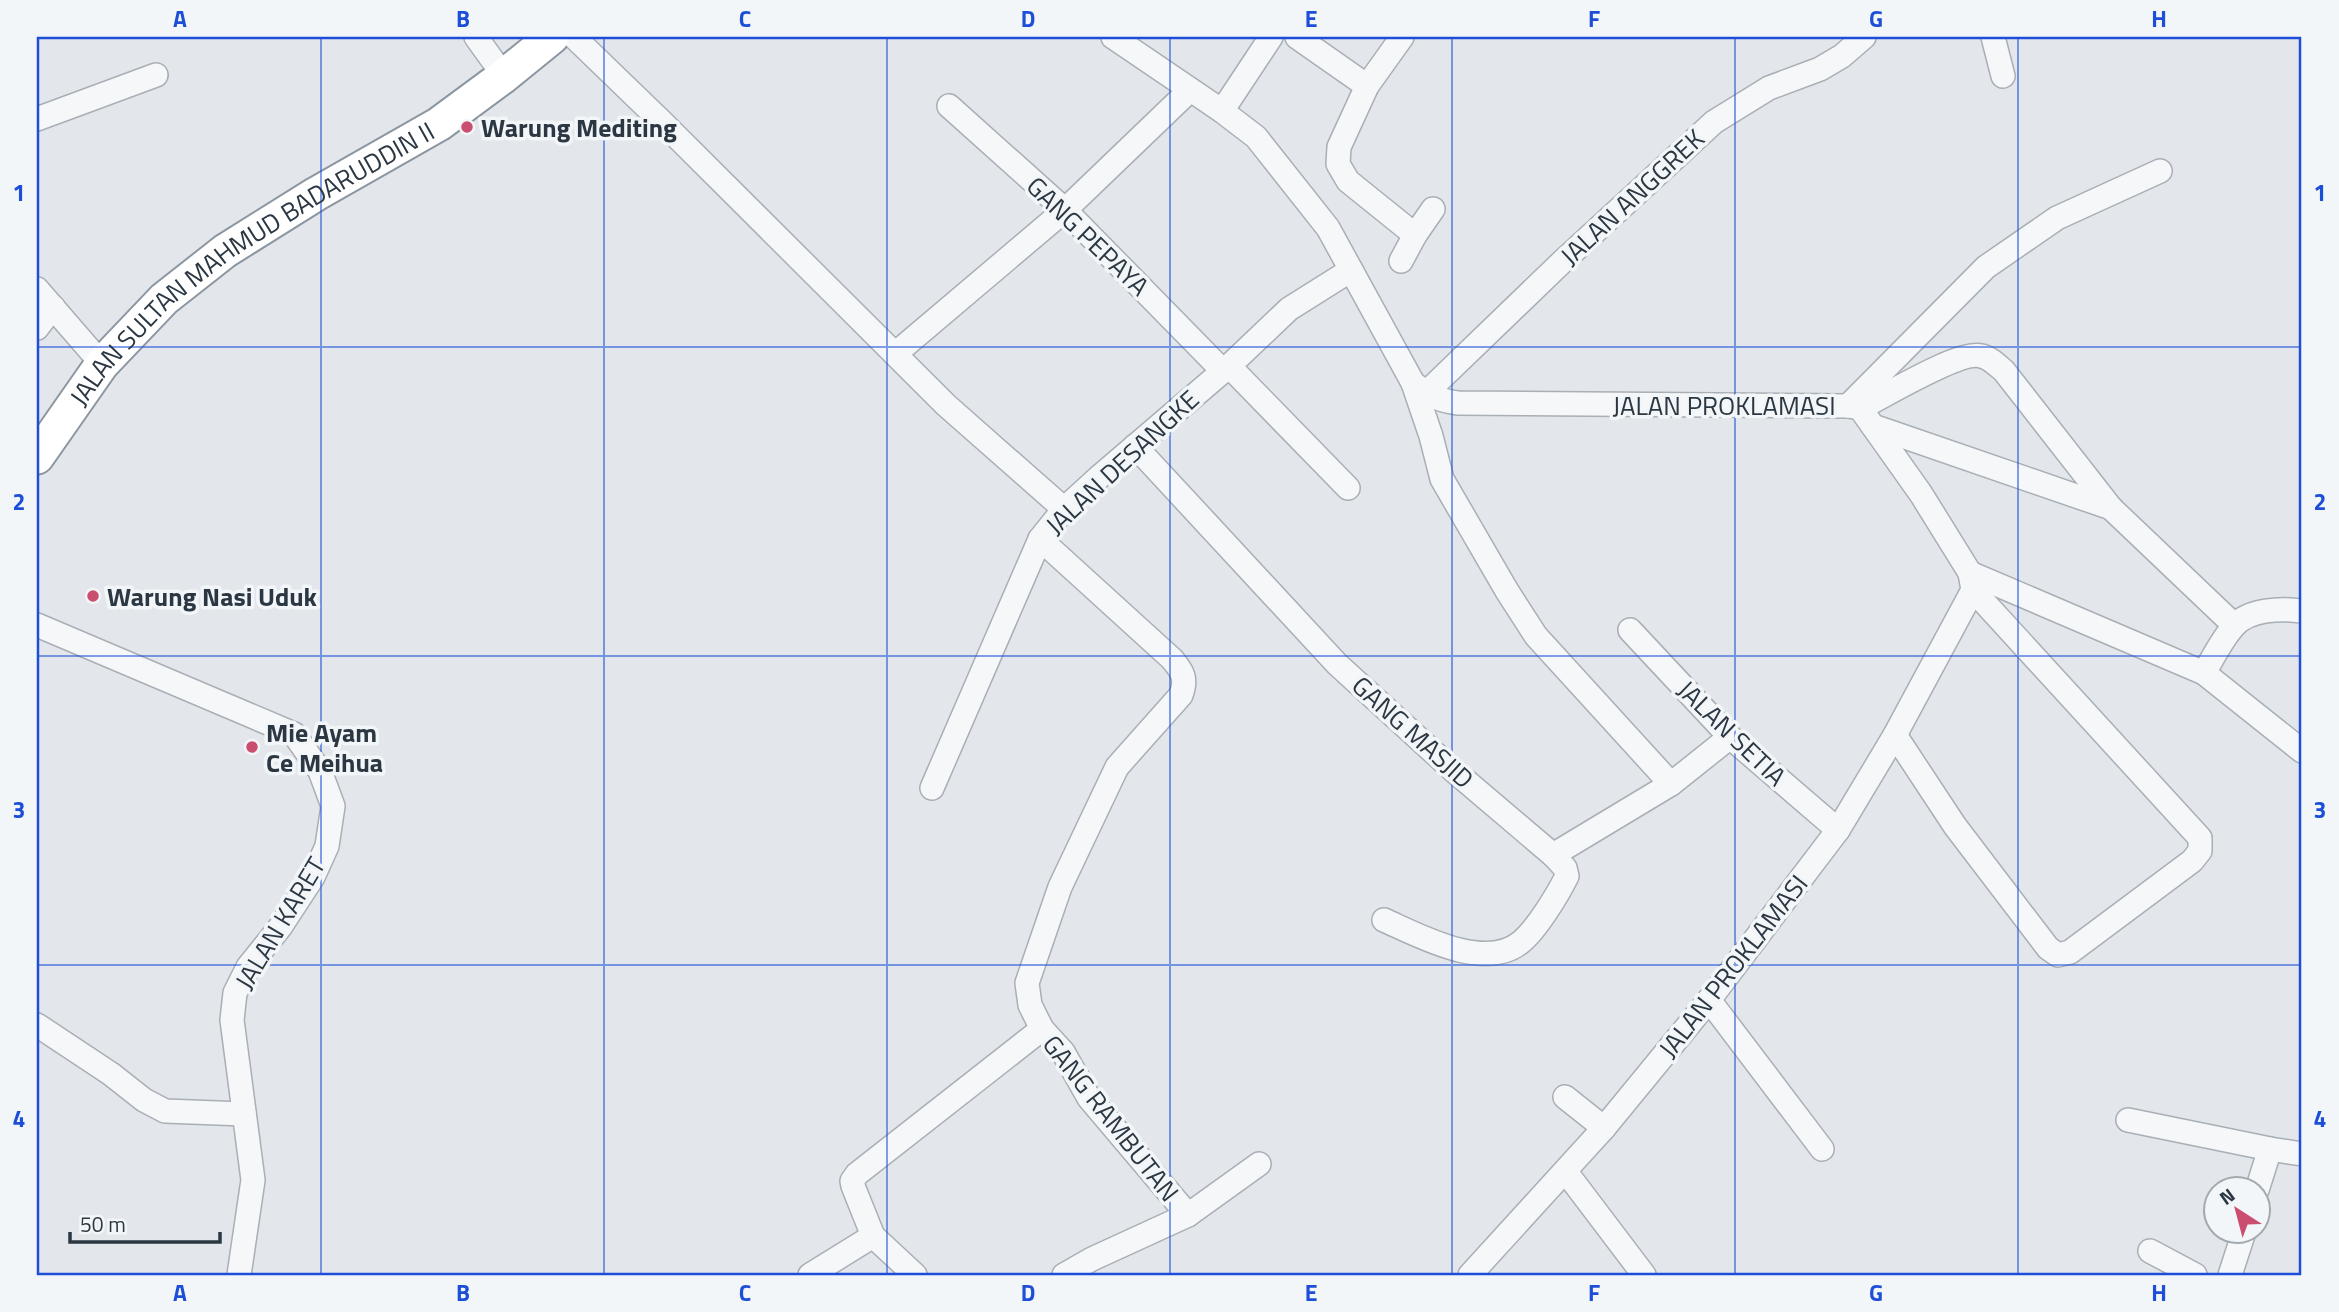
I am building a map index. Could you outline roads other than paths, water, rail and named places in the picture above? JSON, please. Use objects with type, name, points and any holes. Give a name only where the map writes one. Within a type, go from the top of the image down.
[{"type":"highway","name":"JALAN SULTAN MAHMUD BADARUDDIN II","points":[[37,457],[102,364],[163,299],[225,251],[316,194],[439,124],[552,37]]},
{"type":"street","points":[[476,37],[504,76]]},
{"type":"street","points":[[574,37],[946,405],[1064,509]]},
{"type":"street","points":[[1113,37],[1256,137],[1328,228],[1420,388],[1442,479],[1507,592],[1536,636],[1671,783]]},
{"type":"street","points":[[1222,111],[1271,37]]},
{"type":"street","points":[[1297,37],[1367,86]]},
{"type":"street","points":[[1402,37],[1367,86],[1339,147],[1338,164],[1348,181],[1415,235]]},
{"type":"street","name":"JALAN ANGGREK","points":[[1420,388],[1714,122],[1769,88],[1820,69],[1842,56],[1864,37]]},
{"type":"street","points":[[1993,37],[2003,76]]},
{"type":"street","points":[[37,119],[156,75]]},
{"type":"street","points":[[895,354],[1065,210],[1189,90]]},
{"type":"street","name":"GANG PEPAYA","points":[[949,106],[1065,210],[1348,488]]},
{"type":"street","points":[[1861,414],[1986,267],[2057,218],[2160,171]]},
{"type":"street","points":[[1401,261],[1433,209]]},
{"type":"street","name":"JALAN DESANGKE","points":[[932,788],[1040,538],[1064,509],[1226,368],[1289,309],[1351,270]]},
{"type":"street","points":[[37,289],[102,364]]},
{"type":"street","points":[[37,328],[53,307]]},
{"type":"street","points":[[1861,414],[1949,362],[1970,355],[1984,356],[2004,371],[2111,508],[2235,625]]},
{"type":"street","name":"JALAN PROKLAMASI","points":[[1420,388],[1442,402],[1458,403],[1861,414],[1921,494],[1972,582],[1895,735],[1838,830],[1709,1000],[1604,1128],[1470,1275]]},
{"type":"street","points":[[1861,414],[2111,508]]},
{"type":"street","name":"GANG MASJID","points":[[1135,446],[1337,664],[1553,855]]},
{"type":"street","name":"GANG RAMBUTAN","points":[[1040,538],[1172,659],[1183,673],[1185,685],[1181,695],[1117,768],[1060,887],[1027,983],[1030,1005],[1042,1029],[1063,1052],[1089,1098],[1188,1215]]},
{"type":"street","points":[[1972,582],[2204,673],[2302,751]]},
{"type":"street","points":[[1895,735],[1955,826],[2048,947],[2058,955],[2070,952],[2192,861],[2200,851],[2200,838],[1972,582]]},
{"type":"street","points":[[2204,673],[2235,625],[2248,617],[2269,611],[2302,611]]},
{"type":"street","name":"JALAN KARET","points":[[37,625],[294,734],[320,771],[333,806],[327,846],[313,877],[281,926],[248,967],[235,993],[232,1020],[253,1180],[239,1275]]},
{"type":"street","name":"JALAN SETIA","points":[[1630,630],[1730,737],[1838,830]]},
{"type":"street","points":[[1384,920],[1451,949],[1479,953],[1500,952],[1512,948],[1522,942],[1545,912],[1567,876],[1565,868],[1553,855],[1671,783],[1730,737]]},
{"type":"street","points":[[1709,1000],[1822,1149]]},
{"type":"street","points":[[37,1025],[111,1074],[144,1100],[165,1111],[244,1114]]},
{"type":"street","points":[[915,1275],[873,1236],[852,1181],[1042,1029]]},
{"type":"street","points":[[1565,1097],[1604,1128]]},
{"type":"street","points":[[2128,1120],[2302,1154]]},
{"type":"street","points":[[2261,1176],[2270,1149]]},
{"type":"street","points":[[1064,1275],[1092,1259],[1188,1215],[1259,1164]]},
{"type":"street","points":[[1566,1172],[1644,1275]]},
{"type":"street","points":[[810,1275],[873,1236]]},
{"type":"street","points":[[2230,1275],[2239,1246]]},
{"type":"street","points":[[2150,1251],[2195,1275]]},
{"type":"place","name":"Warung Mediting","points":[[467,127]]},
{"type":"place","name":"Warung Nasi Uduk","points":[[93,596]]},
{"type":"place","name":"Mie Ayam Ce Meihua","points":[[252,747]]}]
